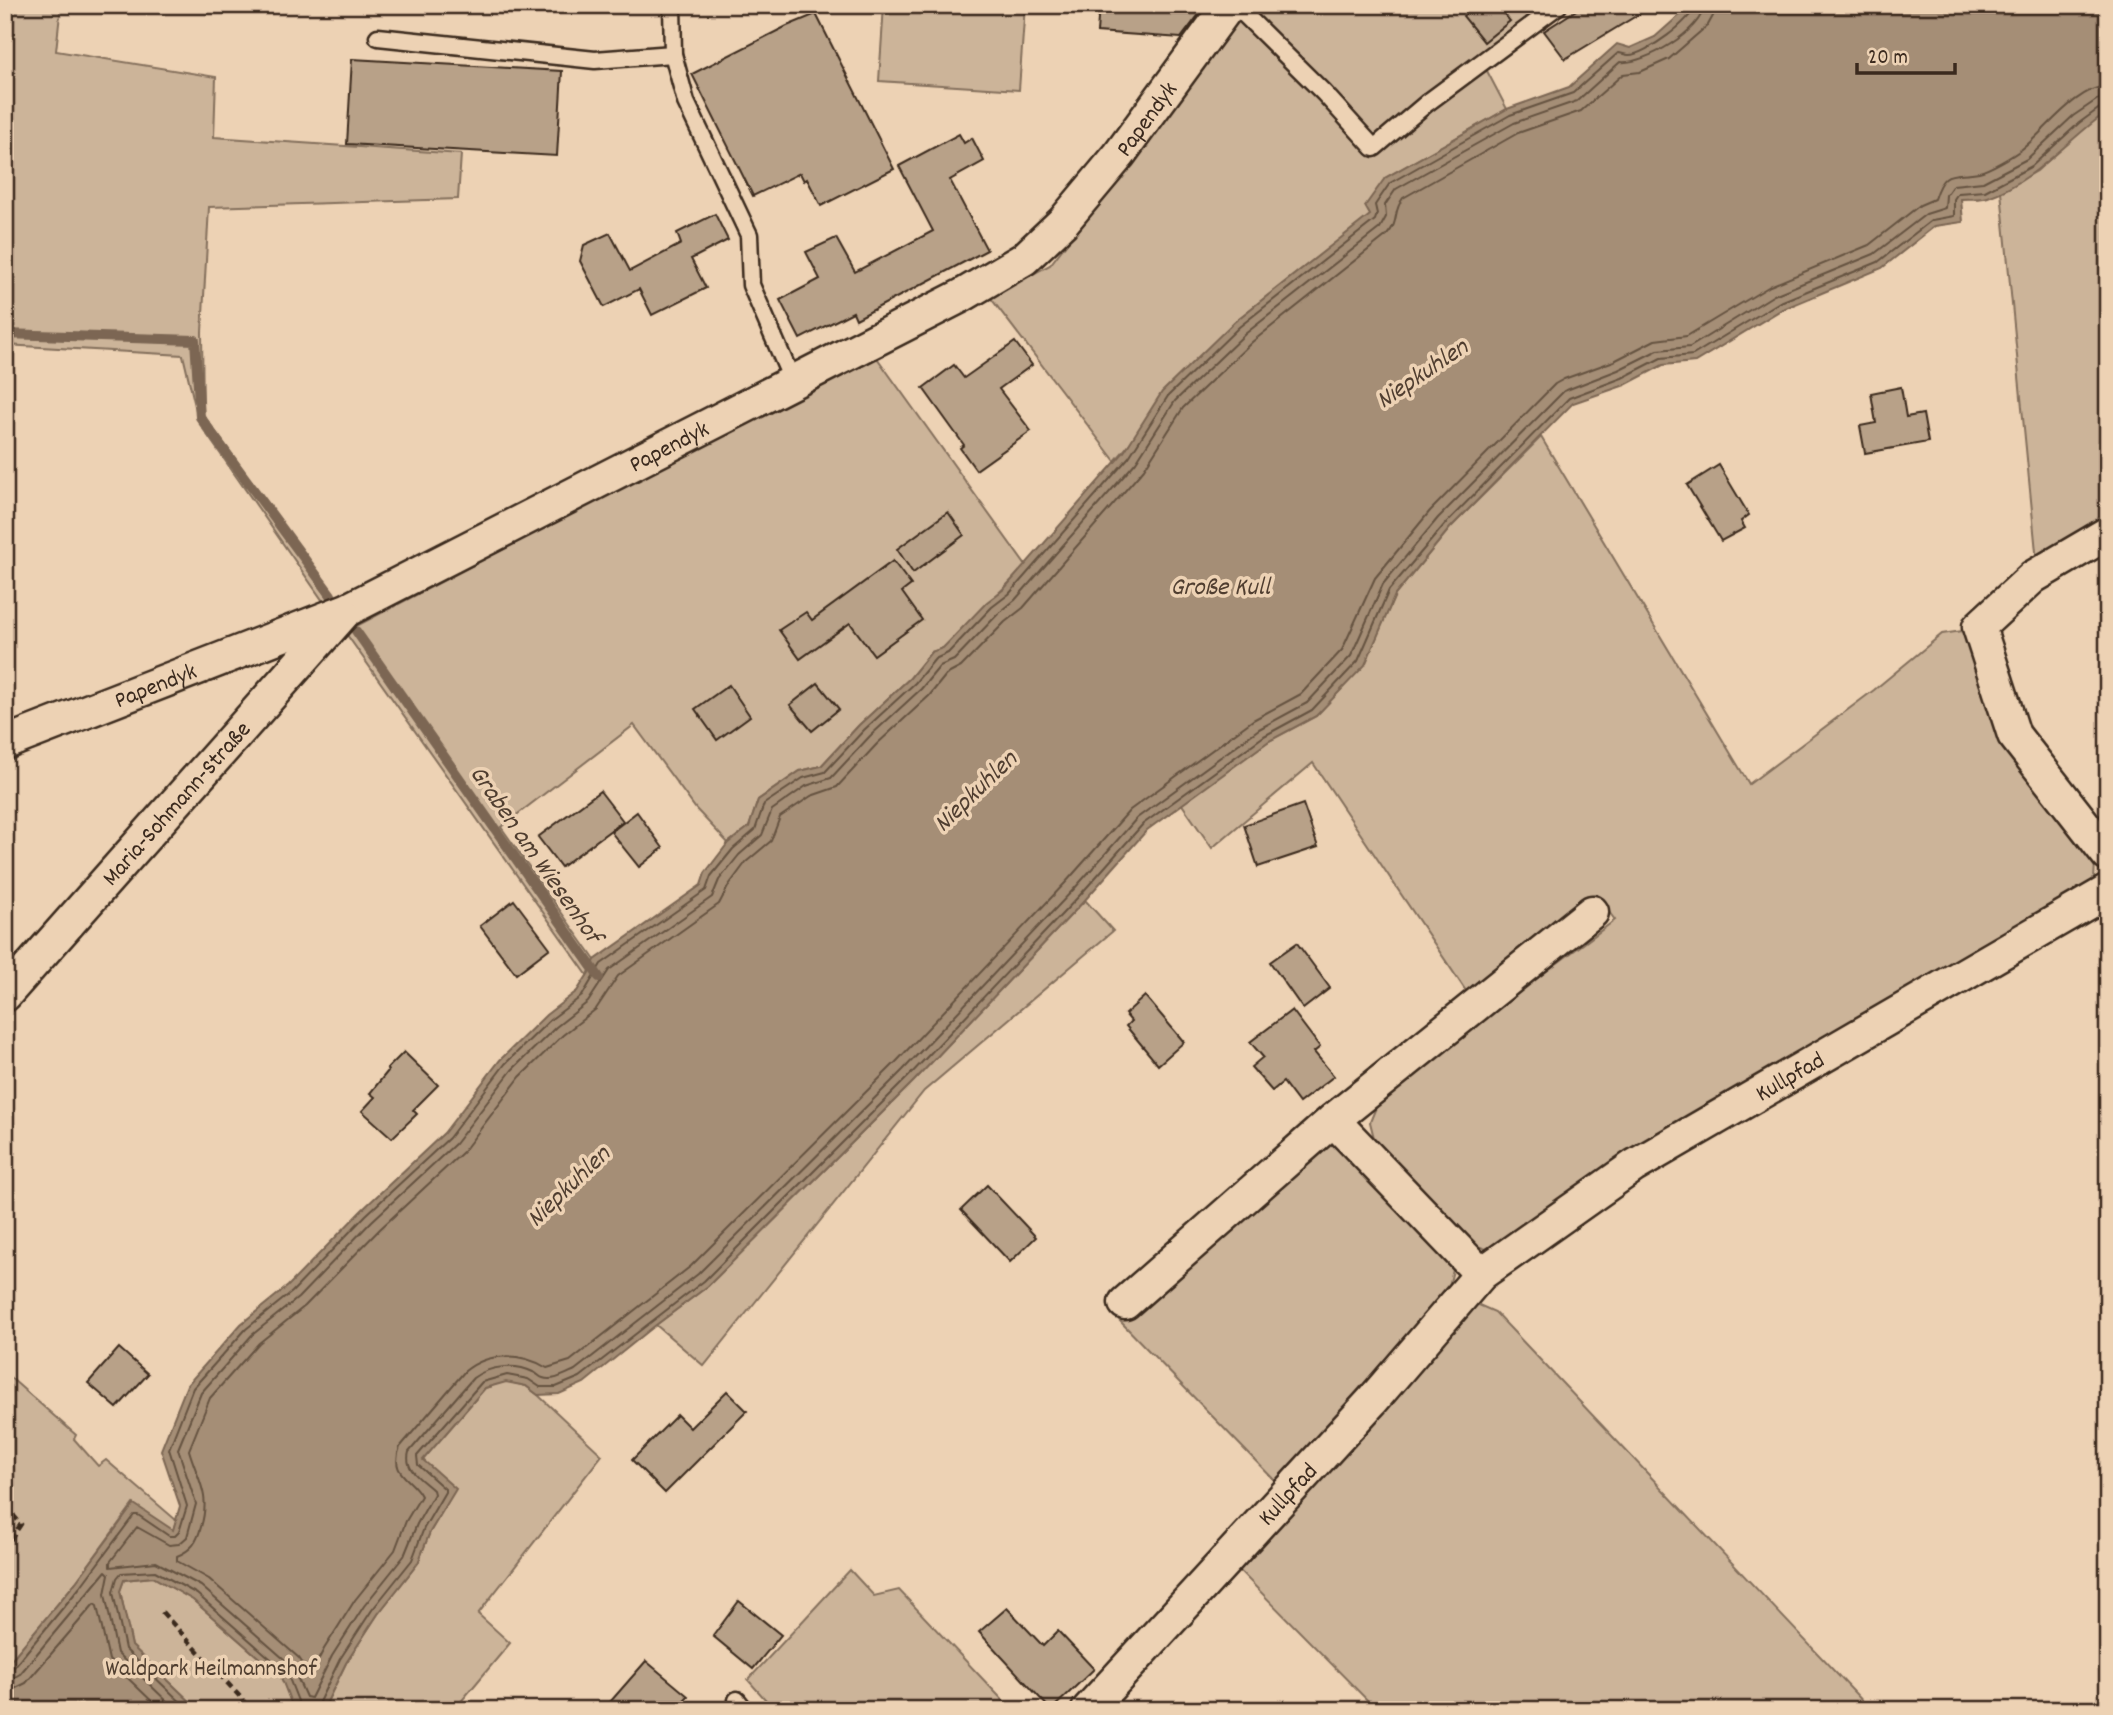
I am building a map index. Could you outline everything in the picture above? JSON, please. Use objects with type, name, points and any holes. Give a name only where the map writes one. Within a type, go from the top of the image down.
[{"type":"street","name":"Papendyk","points":[[5,743],[346,610],[963,295],[1024,259],[1063,222],[1119,155],[1229,5]]},
{"type":"street","points":[[2108,533],[2033,577],[1979,627],[2014,736],[2108,855]]},
{"type":"street","name":"Maria-Sohmann-Straße","points":[[5,995],[346,610]]},
{"type":"street","name":"Kullpfad","points":[[1088,1710],[1372,1401],[1481,1275],[1634,1166],[2108,891]]},
{"type":"street","points":[[1125,1303],[1334,1120],[1592,912]]},
{"type":"street","points":[[1334,1120],[1481,1275]]},
{"type":"lane","points":[[672,5],[673,54],[686,102],[749,235],[751,285],[793,382]]},
{"type":"lane","points":[[1235,5],[1324,93],[1374,148],[1427,103],[1559,5]]},
{"type":"lane","points":[[378,37],[595,60],[673,54]]},
{"type":"path","points":[[5,1506],[21,1524],[5,1548]]},
{"type":"path","points":[[162,1612],[243,1700],[247,1710]]},
{"type":"green space","points":[[5,5],[61,5],[56,51],[216,77],[214,137],[461,154],[458,199],[209,207],[202,332],[203,414],[336,600],[325,604],[199,423],[183,355],[5,345]]},
{"type":"green space","points":[[884,5],[1025,5],[1019,90],[879,81]]},
{"type":"green space","points":[[1249,5],[1568,5],[1486,69],[1507,109],[1385,178],[1371,215],[1234,322],[1115,461],[990,297],[1050,265]]},
{"type":"green space","points":[[2108,111],[2108,521],[2037,562],[2001,191],[2037,171],[2083,128]]},
{"type":"green space","points":[[875,355],[1026,566],[943,648],[931,652],[910,678],[859,725],[821,766],[800,771],[758,800],[749,827],[728,843],[696,809],[634,725],[501,827],[595,960],[588,976],[345,632]]},
{"type":"green space","points":[[1541,437],[1749,784],[1874,690],[1942,634],[1962,631],[2095,862],[2094,880],[2087,893],[1504,1241],[1486,1249],[1469,1243],[1374,1138],[1370,1122],[1381,1095],[1615,920],[1599,899],[1468,994],[1313,763],[1212,848],[1181,803],[1269,741],[1316,716],[1364,665],[1395,595],[1450,528]]},
{"type":"green space","points":[[1085,900],[1113,931],[924,1091],[704,1366],[656,1325],[708,1286],[914,1081]]},
{"type":"green space","points":[[1333,1133],[1445,1248],[1453,1270],[1449,1286],[1277,1483],[1119,1320]]},
{"type":"green space","points":[[1472,1302],[1495,1312],[1871,1710],[1377,1710],[1236,1567]]},
{"type":"green space","points":[[5,1373],[76,1435],[74,1439],[98,1466],[106,1460],[176,1520],[173,1531],[133,1504],[76,1582],[5,1667]]},
{"type":"green space","points":[[506,1381],[526,1386],[538,1395],[602,1455],[478,1614],[510,1643],[454,1710],[331,1710],[325,1706],[346,1663],[378,1614],[418,1563],[430,1532],[455,1489],[422,1460],[485,1388]]},
{"type":"green space","points":[[850,1570],[874,1596],[899,1590],[1012,1710],[775,1710],[748,1680]]},
{"type":"green space","name":"Waldpark Heilmannshof","points":[[153,1577],[193,1600],[281,1677],[292,1703],[290,1710],[199,1710],[132,1646],[120,1591],[124,1580]]},
{"type":"water","name":"Große Kull","points":[[1691,5],[2108,5],[2108,111],[2021,181],[1988,197],[1961,199],[1963,222],[1935,226],[1882,268],[1781,310],[1695,362],[1663,365],[1625,385],[1573,403],[1450,528],[1395,595],[1365,665],[1316,716],[1269,741],[1147,830],[1085,900],[914,1081],[708,1286],[584,1383],[559,1394],[538,1395],[526,1386],[506,1382],[485,1388],[423,1460],[456,1489],[430,1532],[418,1563],[378,1614],[346,1663],[325,1706],[331,1710],[290,1710],[291,1703],[281,1677],[193,1600],[153,1577],[124,1580],[120,1591],[132,1646],[199,1710],[5,1710],[5,1667],[76,1582],[134,1504],[173,1530],[180,1506],[161,1450],[187,1385],[241,1324],[288,1286],[362,1210],[444,1133],[500,1060],[546,1015],[577,991],[595,960],[701,885],[705,873],[728,843],[749,827],[758,800],[800,771],[821,766],[859,725],[910,678],[931,652],[943,648],[987,602],[1004,589],[1124,452],[1162,392],[1234,322],[1370,215],[1365,206],[1385,178],[1507,109],[1569,87],[1617,44],[1630,48],[1655,37]]},
{"type":"building","points":[[1099,5],[1206,5],[1181,38],[1097,32]]},
{"type":"building","points":[[1477,5],[1497,5],[1510,21],[1484,42],[1463,16]]},
{"type":"building","points":[[1584,5],[1654,5],[1565,59],[1544,31]]},
{"type":"building","points":[[816,14],[894,169],[821,206],[807,179],[804,181],[800,173],[753,196],[692,74]]},
{"type":"building","points":[[352,59],[562,71],[557,156],[347,144]]},
{"type":"building","points":[[959,134],[964,143],[972,138],[984,161],[950,180],[987,250],[856,319],[853,312],[800,339],[780,300],[820,279],[806,252],[836,238],[855,272],[933,231],[899,166]]},
{"type":"building","points":[[715,214],[728,240],[691,259],[706,288],[652,315],[639,289],[604,307],[580,261],[584,245],[610,233],[630,271],[681,244],[677,233]]},
{"type":"building","points":[[1015,342],[1032,365],[999,389],[1031,431],[976,470],[960,448],[964,445],[923,388],[954,365],[964,378]]},
{"type":"building","points":[[1901,387],[1906,417],[1923,414],[1928,442],[1865,453],[1860,426],[1876,423],[1871,393]]},
{"type":"building","points":[[1719,465],[1749,515],[1741,521],[1745,528],[1721,541],[1687,485]]},
{"type":"building","points":[[948,512],[964,535],[913,573],[897,549]]},
{"type":"building","points":[[893,561],[911,585],[902,592],[922,620],[874,655],[850,623],[800,659],[779,630],[806,612],[812,620]]},
{"type":"building","points":[[818,683],[839,709],[812,731],[790,705]]},
{"type":"building","points":[[729,685],[750,716],[717,740],[695,709]]},
{"type":"building","points":[[600,791],[623,821],[561,867],[538,837]]},
{"type":"building","points":[[1303,804],[1318,847],[1258,867],[1244,825]]},
{"type":"building","points":[[637,812],[663,848],[639,867],[611,832]]},
{"type":"building","points":[[514,900],[550,948],[516,974],[480,926]]},
{"type":"building","points":[[1297,943],[1330,988],[1303,1009],[1270,962]]},
{"type":"building","points":[[1145,996],[1184,1042],[1158,1065],[1126,1026],[1131,1021],[1125,1014]]},
{"type":"building","points":[[1292,1010],[1320,1047],[1314,1052],[1334,1076],[1299,1103],[1283,1082],[1272,1091],[1251,1067],[1263,1057],[1250,1042]]},
{"type":"building","points":[[404,1052],[438,1085],[413,1110],[417,1114],[392,1138],[362,1111],[375,1097],[370,1093],[387,1069]]},
{"type":"building","points":[[987,1185],[1036,1237],[1010,1262],[961,1210]]},
{"type":"building","points":[[119,1348],[148,1374],[117,1408],[88,1383]]},
{"type":"building","points":[[727,1391],[747,1411],[665,1493],[632,1460],[677,1415],[690,1428]]},
{"type":"building","points":[[739,1601],[781,1635],[753,1669],[713,1636]]},
{"type":"building","points":[[1007,1608],[1043,1646],[1058,1631],[1094,1669],[1051,1710],[979,1632]]},
{"type":"building","points":[[646,1661],[688,1696],[675,1710],[603,1710]]},
{"type":"waterway","name":"Graben am Wiesenhof","points":[[5,334],[195,340],[200,417],[331,595]]},
{"type":"waterway","name":"Graben am Wiesenhof","points":[[356,631],[599,977]]},
{"type":"water label","name":"Niepkuhlen","points":[[1421,372]]},
{"type":"water label","name":"Niepkuhlen","points":[[974,790]]},
{"type":"water label","name":"Niepkuhlen","points":[[567,1185]]}]
